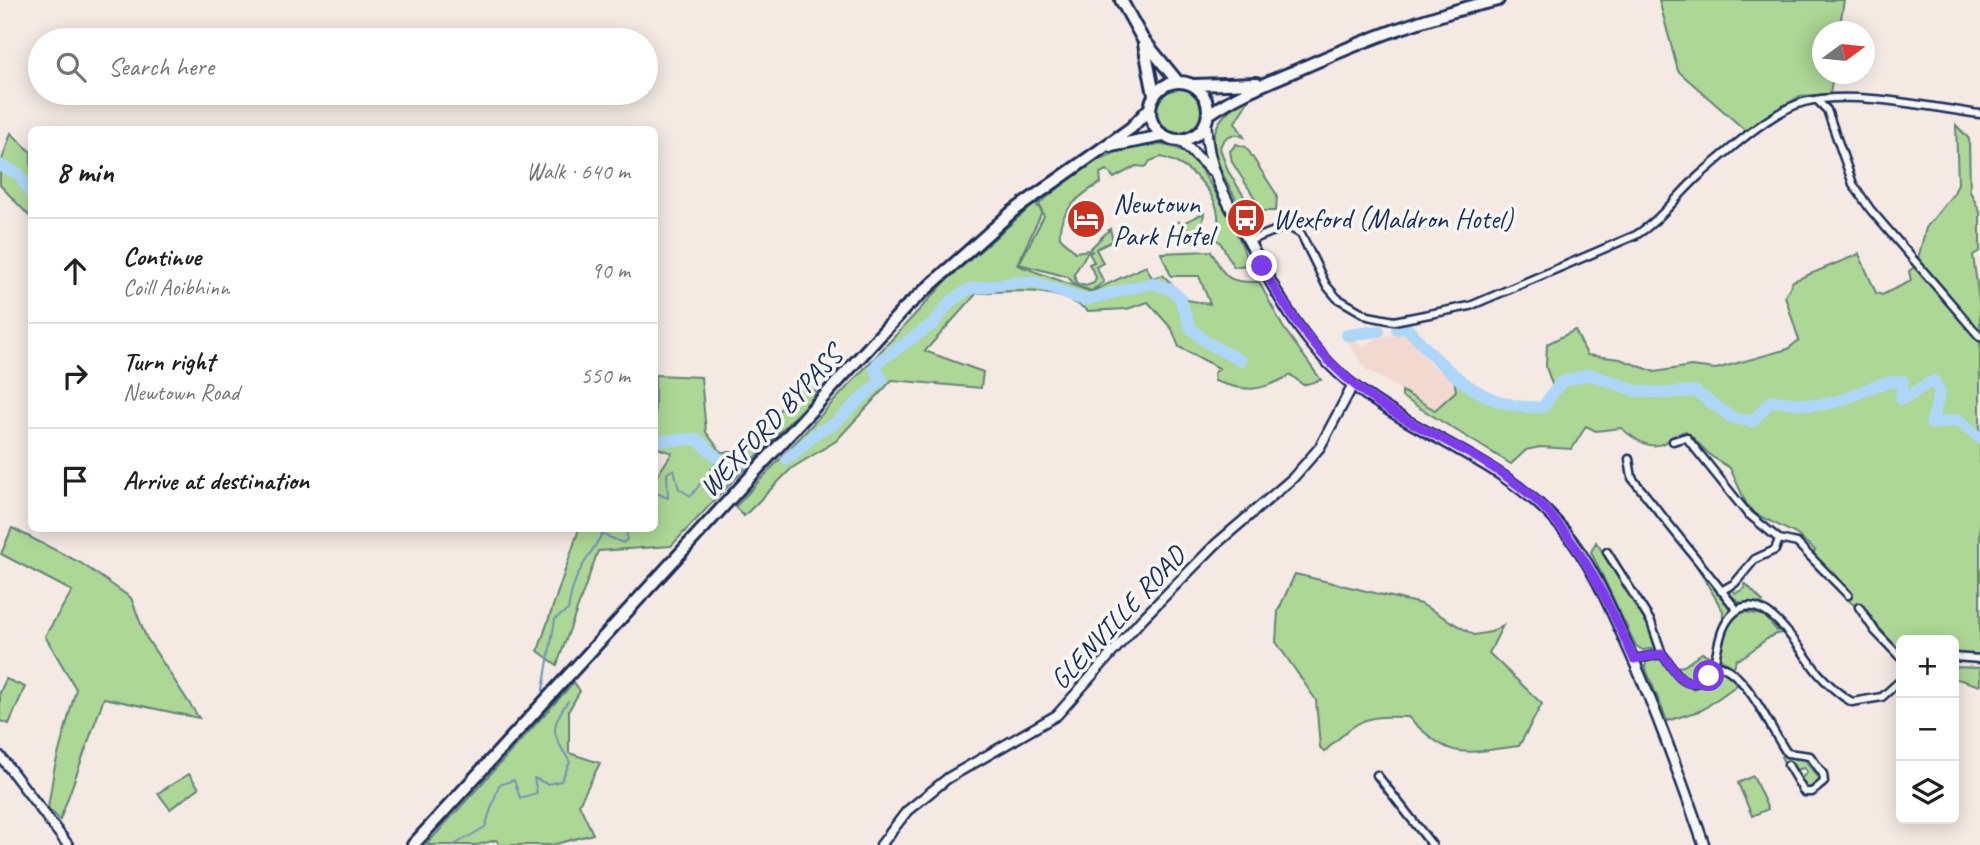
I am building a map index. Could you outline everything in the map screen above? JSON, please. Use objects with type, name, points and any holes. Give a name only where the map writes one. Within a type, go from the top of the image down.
[{"type":"highway","points":[[1121,0],[1142,38],[1178,82]]},
{"type":"highway","points":[[1142,38],[1154,95],[1150,108],[1152,121],[1163,136],[1181,141],[1194,137],[1207,119],[1232,97],[1415,23],[1498,0]]},
{"type":"highway","points":[[1154,95],[1164,86],[1178,82],[1228,86],[1269,81]]},
{"type":"highway","points":[[1194,85],[1206,97],[1207,119]]},
{"type":"highway","name":"WEXFORD BYPASS","points":[[413,845],[905,308],[1012,212],[1131,128],[1150,108]]},
{"type":"highway","name":"WEXFORD BYPASS","points":[[1101,148],[1138,138],[1163,136]]},
{"type":"main road","points":[[1207,119],[1212,172]]},
{"type":"main road","points":[[1181,141],[1212,172],[1292,319],[1319,353],[1353,385],[1395,413],[1493,468],[1546,511],[1592,570],[1634,659],[1674,758],[1704,845]]},
{"type":"street","points":[[1248,241],[1287,226],[1301,234],[1326,285],[1337,298],[1368,316],[1394,321],[1470,306],[1636,235],[1650,227],[1700,174],[1750,134],[1792,107],[1818,101],[1857,99],[1980,114]]},
{"type":"street","points":[[1818,101],[1827,110],[1853,184],[1870,209],[1980,337]]},
{"type":"street","name":"GLENVILLE ROAD","points":[[881,845],[907,811],[948,778],[1057,715],[1142,619],[1216,544],[1293,478],[1320,447],[1353,385]]},
{"type":"street","points":[[1673,442],[1686,437],[1747,513],[1779,539],[1797,543],[1848,595]]},
{"type":"street","points":[[1629,458],[1632,478],[1737,610]]},
{"type":"street","points":[[1721,592],[1735,583],[1755,559],[1775,550],[1779,539]]},
{"type":"street","points":[[1607,552],[1651,622],[1662,654],[1677,674],[1688,683],[1705,680],[1715,664],[1720,631],[1737,610],[1748,608],[1766,612],[1777,620],[1821,676],[1852,702],[1882,697],[1896,684]]},
{"type":"street","points":[[1859,607],[1875,631],[1896,653]]},
{"type":"street","points":[[1634,659],[1662,654]]},
{"type":"street","points":[[1959,657],[1980,659]]},
{"type":"street","points":[[1715,664],[1724,666],[1738,677],[1787,753],[1810,755],[1823,774],[1824,782],[1808,793],[1800,788],[1788,765]]},
{"type":"street","points":[[0,756],[68,845]]},
{"type":"street","points":[[1794,776],[1803,771]]},
{"type":"street","points":[[1377,775],[1432,845]]},
{"type":"shaded area","points":[[1396,334],[1411,337],[1431,364],[1454,381],[1456,390],[1441,407],[1435,410],[1366,369],[1347,341],[1354,337],[1362,347],[1377,338]]},
{"type":"green space","points":[[1659,0],[1844,0],[1841,21],[1812,21],[1812,84],[1832,84],[1830,94],[1800,96],[1746,131],[1678,71]]},
{"type":"green space","points":[[1180,86],[1198,93],[1205,111],[1198,129],[1180,136],[1162,129],[1155,111],[1162,93]]},
{"type":"green space","points":[[1252,95],[1235,122],[1244,137],[1229,136],[1220,148],[1228,171],[1257,217],[1259,223],[1254,227],[1244,215],[1223,174],[1214,147],[1217,125],[1236,105]]},
{"type":"green space","points":[[1956,125],[1969,139],[1970,191],[1980,212],[1980,251],[1973,255],[1980,308],[1980,655],[1959,654],[1959,635],[1896,635],[1896,648],[1859,603],[1855,606],[1847,599],[1851,595],[1813,555],[1815,550],[1796,534],[1756,514],[1747,505],[1730,468],[1711,456],[1686,431],[1660,445],[1648,445],[1621,428],[1596,431],[1586,426],[1572,449],[1540,447],[1526,450],[1511,464],[1402,397],[1402,391],[1435,410],[1456,391],[1454,378],[1501,402],[1542,407],[1555,393],[1546,367],[1547,344],[1575,330],[1587,355],[1620,359],[1655,372],[1691,366],[1716,369],[1788,349],[1799,340],[1785,296],[1793,281],[1859,254],[1876,293],[1882,295],[1911,281],[1909,271],[1916,266],[1926,228],[1954,193],[1958,183]]},
{"type":"green space","points":[[11,133],[28,149],[28,215],[0,185],[0,166]]},
{"type":"green space","points":[[1148,144],[1159,145],[1176,148],[1190,156],[1225,209],[1241,243],[1246,265],[1234,267],[1220,242],[1211,237],[1211,232],[1216,233],[1217,208],[1204,185],[1184,167],[1161,157],[1150,161],[1146,167],[1136,166],[1114,178],[1107,170],[1100,173],[1101,183],[1072,204],[1062,219],[1060,237],[1075,252],[1089,250],[1110,229],[1113,241],[1096,249],[1103,263],[1096,267],[1104,282],[1091,291],[1075,285],[1068,277],[1019,264],[1044,216],[1039,204],[1089,165],[1130,148]],"holes":[[[1093,251],[1089,253],[1094,262],[1089,264],[1096,277],[1094,283],[1086,286],[1076,283],[1074,274],[1087,253]]]},
{"type":"green space","points":[[1236,144],[1246,147],[1277,195],[1276,211],[1263,211],[1232,162],[1230,151]]},
{"type":"green space","points":[[1035,203],[1042,212],[1017,265],[1091,292],[1146,266],[1152,278],[1163,275],[1187,300],[1210,304],[1199,276],[1171,276],[1161,253],[1211,251],[1228,277],[1233,280],[1259,282],[1283,327],[1321,380],[1303,385],[1291,375],[1262,387],[1246,389],[1215,381],[1214,373],[1219,368],[1179,347],[1172,329],[1148,302],[1127,309],[1088,311],[1063,297],[1049,294],[1021,291],[977,293],[925,351],[983,372],[981,388],[892,380],[836,441],[792,468],[744,516],[735,507],[949,278]]},
{"type":"green space","points":[[1204,213],[1201,235],[1184,228],[1178,221],[1181,224]]},
{"type":"green space","points":[[658,375],[701,377],[706,432],[721,452],[738,452],[806,383],[817,393],[671,546],[598,551],[557,665],[538,651],[578,532],[658,532],[658,474],[672,453],[658,448]]},
{"type":"green space","points":[[12,528],[81,563],[131,598],[146,637],[199,718],[104,698],[60,820],[48,808],[54,770],[76,689],[45,636],[72,591],[1,554]]},
{"type":"green space","points":[[1596,542],[1642,611],[1650,626],[1655,648],[1643,650],[1636,646],[1591,552]]},
{"type":"green space","points":[[1692,558],[1730,607],[1723,621],[1723,611]]},
{"type":"green space","points":[[1295,574],[1421,604],[1474,635],[1491,632],[1503,625],[1489,653],[1542,704],[1519,746],[1459,751],[1436,742],[1408,717],[1380,717],[1354,726],[1324,752],[1320,747],[1316,700],[1276,642],[1278,611]]},
{"type":"green space","points":[[1744,584],[1763,602],[1758,606],[1739,602],[1730,594],[1732,589],[1736,593],[1745,588]]},
{"type":"green space","points":[[1744,612],[1764,615],[1777,631],[1780,627],[1786,633],[1779,633],[1767,639],[1736,660],[1734,667],[1720,658],[1719,644],[1729,624]]},
{"type":"green space","points":[[1702,653],[1712,657],[1712,665],[1696,680],[1684,677],[1676,667],[1684,666]]},
{"type":"green space","points":[[1659,658],[1676,680],[1693,689],[1709,683],[1720,670],[1732,677],[1737,685],[1702,710],[1667,721],[1645,667],[1646,662]]},
{"type":"green space","points":[[1959,667],[1980,668],[1980,686],[1959,680]]},
{"type":"green space","points":[[6,679],[25,687],[9,724],[0,721],[0,692]]},
{"type":"green space","points":[[574,682],[580,691],[569,710],[569,753],[600,763],[579,804],[593,834],[552,845],[500,845],[496,840],[477,845],[426,845]]},
{"type":"green space","points":[[1784,754],[1790,758],[1804,756],[1809,759],[1806,761],[1816,776],[1820,774],[1820,782],[1811,789],[1805,788],[1800,780],[1807,772],[1804,768],[1796,770],[1789,761],[1784,763],[1781,756]]},
{"type":"green space","points":[[189,774],[199,788],[170,809],[158,793]]},
{"type":"green space","points":[[1753,776],[1768,809],[1752,816],[1738,783]]},
{"type":"waterway","points":[[0,165],[19,174],[28,189]]},
{"type":"waterway","points":[[787,459],[819,431],[833,425],[882,379],[875,369],[879,361],[934,323],[950,302],[968,289],[1020,282],[1037,283],[1084,300],[1152,283],[1170,289],[1180,298],[1190,327],[1206,342],[1241,361]]},
{"type":"waterway","points":[[1397,329],[1407,328],[1451,372],[1483,395],[1521,406],[1543,407],[1561,382],[1589,374],[1637,391],[1695,391],[1731,417],[1752,422],[1771,401],[1827,404],[1875,386],[1903,381],[1901,399],[1934,381],[1940,392],[1931,424],[1959,420],[1980,438]]},
{"type":"waterway","points":[[1347,335],[1379,331]]},
{"type":"waterway","points":[[658,441],[697,439],[719,459],[745,462]]},
{"type":"waterway","points":[[658,494],[668,498],[667,473],[674,469],[679,489],[691,496],[719,459]]},
{"type":"waterway","points":[[543,690],[555,619],[568,610],[580,569],[602,534],[623,543],[627,539],[626,532]]},
{"type":"waterway","points":[[454,845],[485,827],[499,785],[514,780],[520,798],[537,793],[534,778],[547,784],[561,781],[570,762],[557,738],[555,725],[568,701]]},
{"type":"place","name":"Wexford (Maldron Hotel)","points":[[1246,218]]},
{"type":"place","name":"Newtown Park Hotel","points":[[1086,219]]},
{"type":"route","points":[[1262,266],[1292,319],[1319,353],[1353,385],[1395,413],[1493,468],[1527,493],[1562,527],[1592,570],[1634,659],[1662,654],[1681,679],[1688,683],[1695,684],[1709,676]]}]
